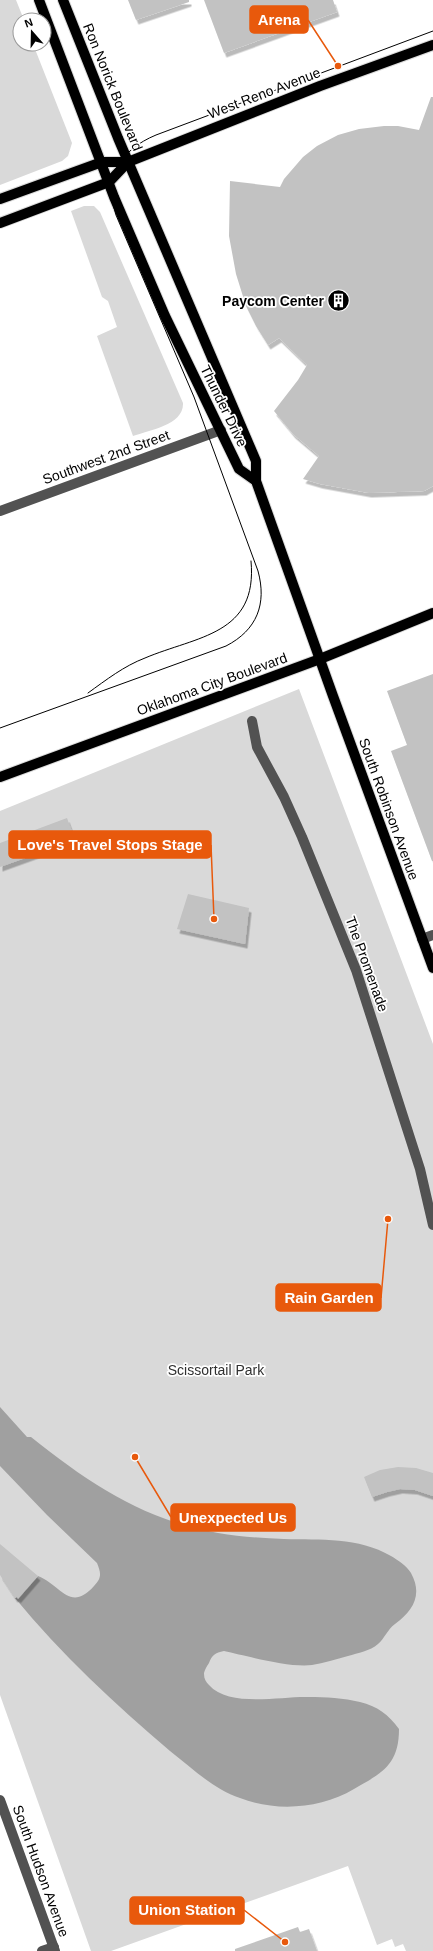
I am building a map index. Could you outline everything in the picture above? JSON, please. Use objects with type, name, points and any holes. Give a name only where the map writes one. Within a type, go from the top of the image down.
[{"type":"main road","points":[[38,0],[102,162]]},
{"type":"main road","name":"Ron Norick Boulevard","points":[[63,0],[128,162]]},
{"type":"main road","name":"West Reno Avenue","points":[[0,199],[102,162],[128,162],[320,86],[433,45]]},
{"type":"main road","name":"Thunder Drive","points":[[102,162],[165,316],[239,469],[256,481]]},
{"type":"main road","name":"West Reno Avenue","points":[[0,223],[109,182],[128,162]]},
{"type":"main road","name":"Thunder Drive","points":[[128,162],[256,461],[256,481]]},
{"type":"main road","points":[[256,481],[320,659]]},
{"type":"main road","name":"Oklahoma City Boulevard","points":[[0,777],[320,659],[433,613]]},
{"type":"main road","name":"South Robinson Avenue","points":[[320,659],[433,968]]},
{"type":"street","name":"Southwest 2nd Street","points":[[0,511],[221,430]]},
{"type":"street","name":"The Promenade","points":[[252,721],[257,747],[284,797],[302,837],[356,970],[420,1169],[433,1225]]},
{"type":"street","points":[[422,939],[433,935]]},
{"type":"street","name":"South Hudson Avenue","points":[[0,1800],[54,1949]]},
{"type":"street","points":[[42,1951],[54,1949]]},
{"type":"green space","points":[[0,0],[16,0],[21,12],[12,12],[12,52],[36,52],[72,143],[68,156],[62,161],[0,185]]},
{"type":"green space","points":[[84,206],[94,206],[100,212],[183,403],[182,410],[178,417],[172,422],[133,436],[97,336],[117,327],[108,301],[102,297],[71,211]]},
{"type":"green space","name":"Scissortail Park","points":[[299,689],[433,1044],[433,1951],[406,1951],[403,1944],[395,1947],[392,1939],[377,1945],[348,1866],[111,1951],[91,1951],[0,1695],[0,811]]},
{"type":"shaded area","points":[[0,1407],[27,1437],[31,1437],[74,1470],[118,1497],[165,1519],[218,1533],[251,1537],[339,1541],[366,1545],[391,1556],[405,1565],[411,1573],[416,1588],[414,1602],[407,1614],[392,1626],[380,1642],[375,1646],[360,1653],[312,1665],[292,1665],[224,1651],[213,1656],[204,1671],[205,1680],[218,1692],[242,1699],[297,1697],[334,1698],[360,1702],[377,1709],[387,1715],[399,1729],[396,1751],[392,1760],[387,1766],[373,1778],[341,1796],[327,1801],[283,1807],[254,1802],[230,1794],[203,1778],[109,1697],[51,1639],[15,1598],[18,1598],[38,1576],[66,1594],[72,1597],[78,1597],[86,1594],[97,1583],[100,1578],[100,1573],[97,1563],[47,1515],[0,1466]]},
{"type":"building","points":[[128,0],[189,0],[189,2],[136,20]]},
{"type":"building","points":[[204,0],[333,0],[337,12],[224,53]]},
{"type":"building","name":"Paycom Center","points":[[431,97],[433,97],[433,486],[424,491],[369,493],[320,484],[303,479],[319,456],[293,434],[274,411],[298,380],[307,365],[279,338],[268,345],[246,306],[236,274],[229,236],[230,181],[280,187],[284,179],[303,157],[317,146],[338,135],[359,129],[384,126],[398,126],[419,130]]},
{"type":"building","points":[[433,674],[432,861],[391,751],[407,745],[387,691]]},
{"type":"building","points":[[67,818],[75,840],[0,867],[0,843]]},
{"type":"building","points":[[188,894],[249,908],[245,944],[177,929]]},
{"type":"building","points":[[398,1467],[416,1468],[433,1473],[433,1496],[415,1490],[400,1489],[372,1497],[364,1477],[380,1470]]},
{"type":"building","points":[[0,1544],[38,1576],[18,1599],[17,1597],[15,1598],[0,1575]]},
{"type":"building","points":[[298,1927],[300,1932],[309,1929],[317,1951],[235,1951],[235,1949]]},
{"type":"tram line","points":[[0,728],[226,646],[237,640],[252,624],[260,605],[261,594],[258,571],[194,397],[116,215],[112,189],[118,166],[133,148],[156,135],[433,31]]},
{"type":"tram line","points":[[88,693],[130,665],[203,637],[220,629],[234,618],[245,604],[251,586],[251,561]]},
{"type":"place","name":"Arena","points":[[338,66]]},
{"type":"place","name":"Paycom Center","points":[[339,301]]},
{"type":"place","name":"Love's Travel Stops Stage","points":[[214,919]]},
{"type":"place","name":"Rain Garden","points":[[388,1219]]},
{"type":"place","name":"Unexpected Us","points":[[135,1457]]},
{"type":"place","name":"Union Station","points":[[285,1942]]}]
